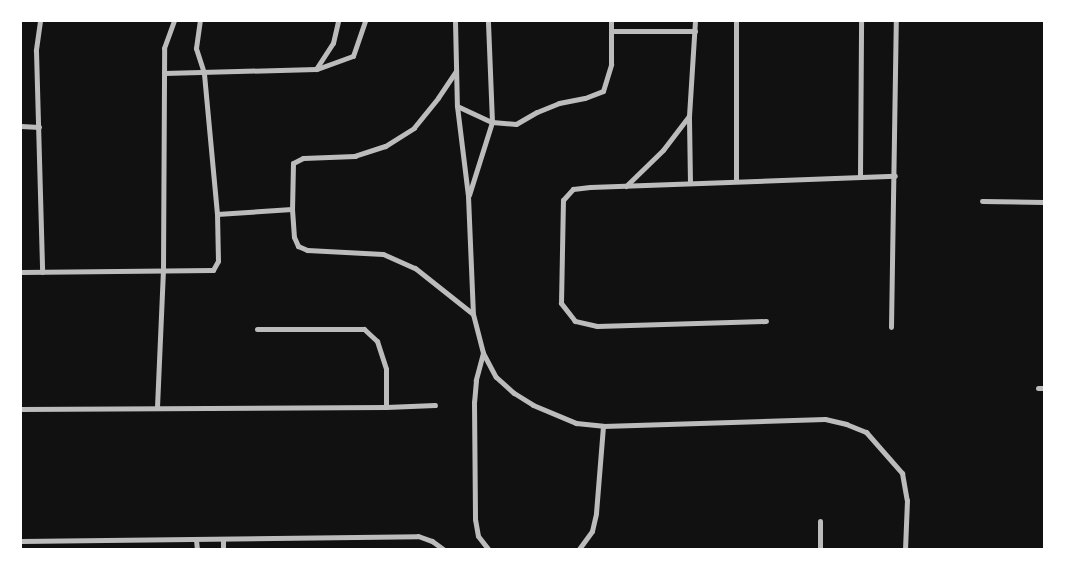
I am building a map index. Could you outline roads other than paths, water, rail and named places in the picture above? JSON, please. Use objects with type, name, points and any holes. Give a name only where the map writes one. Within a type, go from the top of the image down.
[{"type":"street","points":[[40,21],[36,51],[42,272]]},
{"type":"street","points":[[157,407],[163,271],[164,48],[174,21]]},
{"type":"street","points":[[21,272],[213,270],[218,261],[217,214],[204,73],[196,48],[200,21]]},
{"type":"street","points":[[316,69],[333,43],[338,21]]},
{"type":"street","points":[[164,72],[204,73],[316,69],[353,56],[365,21]]},
{"type":"street","points":[[455,21],[457,106],[468,196],[473,314],[483,353],[496,377],[533,406],[576,423],[602,426],[825,419],[846,424],[866,432],[902,473],[907,500],[905,549]]},
{"type":"street","points":[[468,196],[492,122],[488,21]]},
{"type":"street","points":[[457,106],[492,122],[516,124],[537,112],[559,103],[585,98],[603,91],[611,64],[611,21]]},
{"type":"street","points":[[690,183],[689,116],[696,21]]},
{"type":"street","points":[[736,21],[736,181]]},
{"type":"street","points":[[860,21],[860,176]]},
{"type":"street","points":[[891,327],[895,176],[896,21]]},
{"type":"street","points":[[611,31],[695,31]]},
{"type":"street","points":[[456,70],[438,98],[414,128],[385,146],[355,156],[302,158],[293,163],[292,210],[294,238],[298,246],[307,250],[383,254],[415,268],[473,314]]},
{"type":"street","points":[[626,186],[663,150],[689,116]]},
{"type":"street","points":[[21,126],[39,127]]},
{"type":"street","points":[[766,321],[597,326],[576,321],[561,303],[563,200],[574,189],[895,176]]},
{"type":"street","points":[[982,201],[1044,202]]},
{"type":"street","points":[[217,214],[292,210]]},
{"type":"street","points":[[257,329],[364,329],[377,341],[386,369],[386,407]]},
{"type":"street","points":[[483,353],[476,380],[474,402],[475,519],[478,536],[488,549]]},
{"type":"street","points":[[21,409],[386,407],[435,404]]},
{"type":"street","points":[[579,549],[592,531],[596,513],[602,426]]},
{"type":"street","points":[[820,521],[820,549]]},
{"type":"street","points":[[21,541],[418,536],[432,541],[443,549]]},
{"type":"street","points":[[223,539],[223,549]]},
{"type":"street","points":[[196,540],[197,549]]}]
